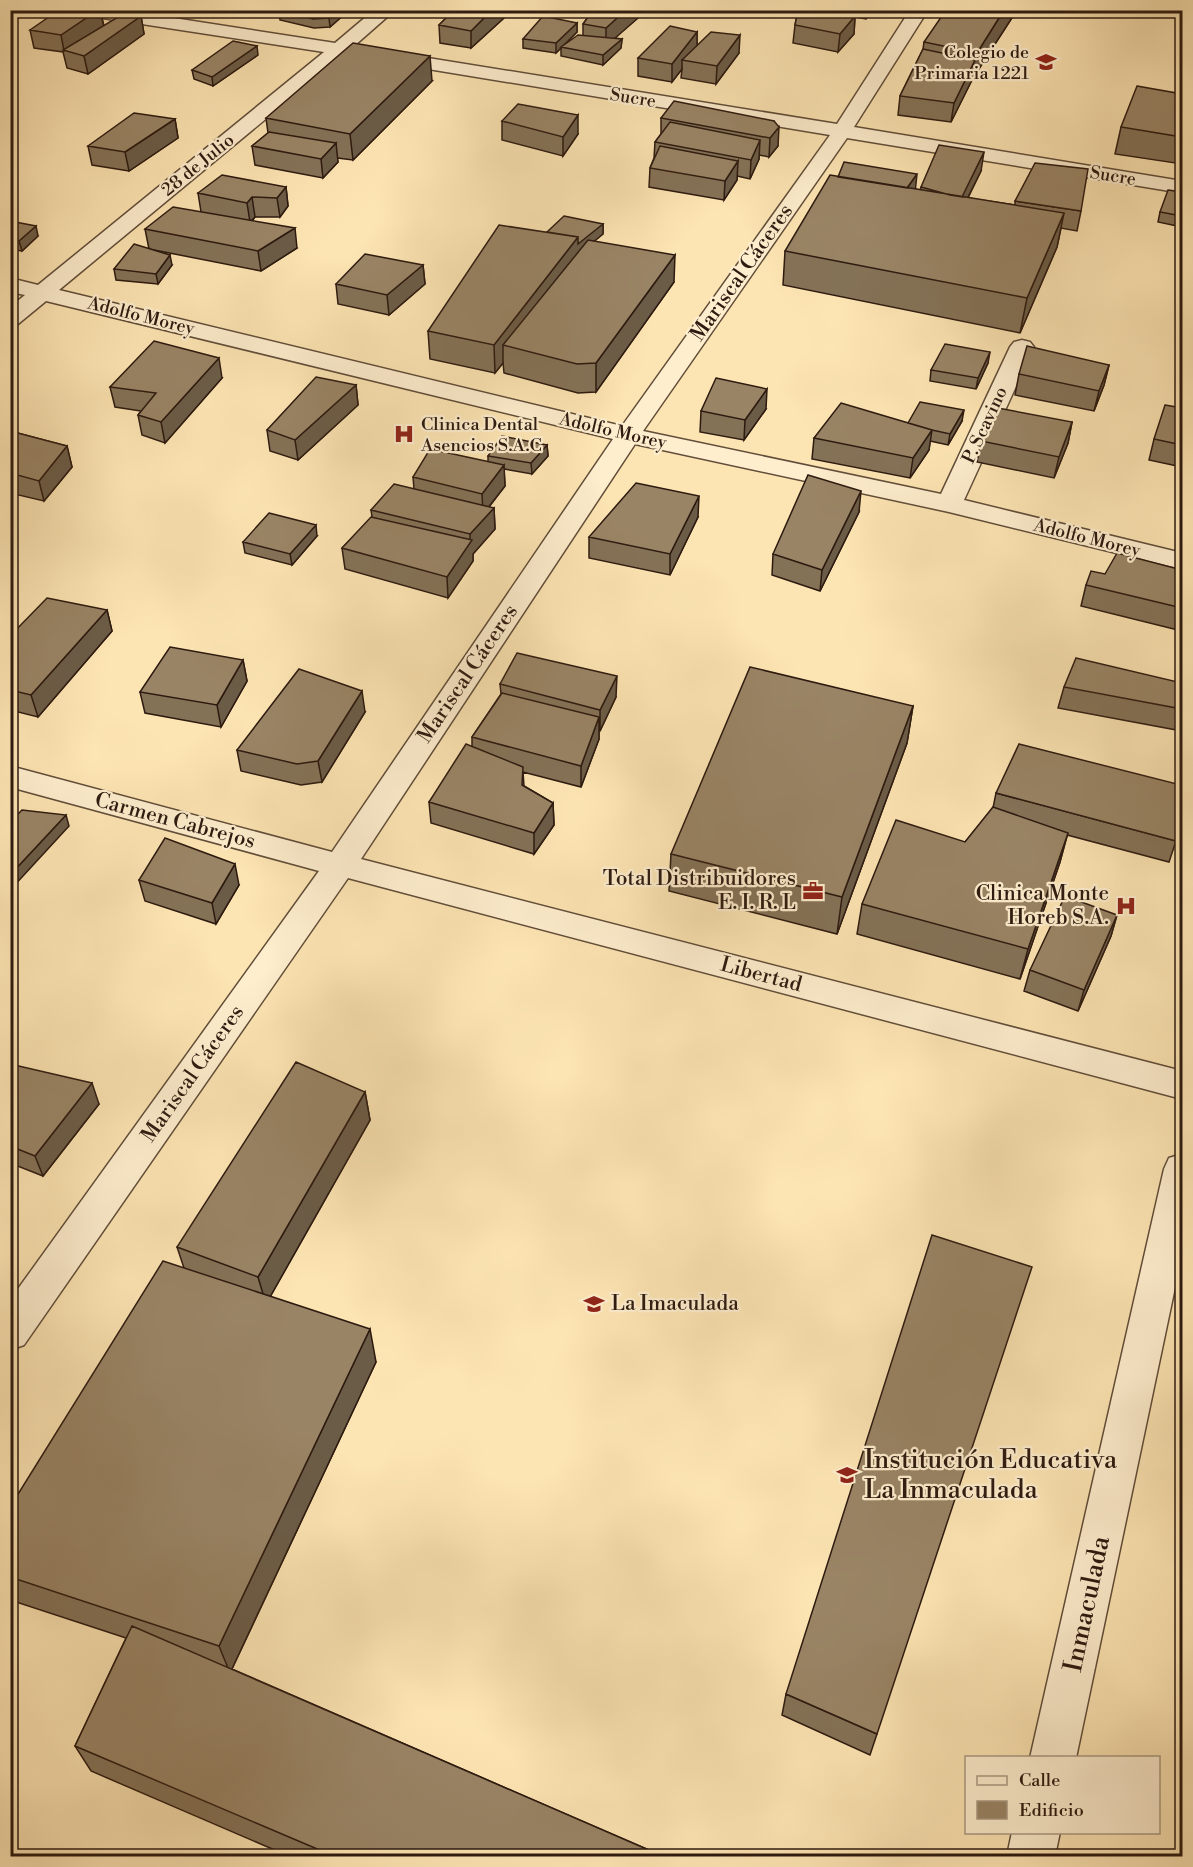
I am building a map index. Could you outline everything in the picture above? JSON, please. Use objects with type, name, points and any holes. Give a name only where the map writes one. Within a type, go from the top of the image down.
[{"type":"street","name":"Sucre","points":[[83,10],[1182,187]]},
{"type":"street","name":"28 de Julio","points":[[10,319],[341,50],[386,10]]},
{"type":"street","name":"Mariscal Cáceres","points":[[10,1333],[340,866],[628,435],[841,133],[919,10]]},
{"type":"street","name":"Adolfo Morey","points":[[10,285],[628,435],[949,504],[1182,561]]},
{"type":"street","name":"P. Scavino","points":[[949,504],[1022,347]]},
{"type":"street","name":"Carmen Cabrejos","points":[[10,776],[340,866]]},
{"type":"street","name":"Libertad","points":[[340,866],[1182,1085]]},
{"type":"street","name":"Inmaculada","points":[[1053,1756],[1182,1169]]},
{"type":"street","points":[[1031,1857],[1036,1834]]},
{"type":"building","points":[[59,10],[98,10],[61,35],[30,30]]},
{"type":"building","points":[[280,10],[337,10],[329,18],[313,19]]},
{"type":"building","points":[[454,10],[492,10],[471,31],[439,25]]},
{"type":"building","points":[[593,10],[626,10],[606,28],[583,24]]},
{"type":"building","points":[[798,10],[821,10],[855,16],[840,34],[795,25]]},
{"type":"building","points":[[946,10],[1004,10],[977,53],[924,42]]},
{"type":"building","points":[[123,14],[141,16],[84,56],[63,50]]},
{"type":"building","points":[[543,16],[577,23],[556,43],[523,39]]},
{"type":"building","points":[[670,26],[697,32],[672,64],[638,58]]},
{"type":"building","points":[[711,32],[740,35],[717,66],[682,60]]},
{"type":"building","points":[[578,35],[622,39],[603,55],[561,47]]},
{"type":"building","points":[[233,41],[257,46],[212,77],[192,70]]},
{"type":"building","points":[[353,43],[430,56],[350,134],[266,118]]},
{"type":"building","points":[[923,49],[975,60],[954,103],[900,96]]},
{"type":"building","points":[[1137,86],[1182,94],[1182,137],[1121,127]]},
{"type":"building","points":[[674,101],[774,121],[779,127],[770,138],[661,118]]},
{"type":"building","points":[[518,104],[578,115],[563,137],[502,121]]},
{"type":"building","points":[[134,113],[175,119],[125,152],[88,146]]},
{"type":"building","points":[[670,122],[760,140],[751,160],[655,142]]},
{"type":"building","points":[[269,132],[336,143],[321,159],[252,146]]},
{"type":"building","points":[[939,145],[984,152],[962,197],[921,187]]},
{"type":"building","points":[[660,146],[738,161],[725,181],[650,168]]},
{"type":"building","points":[[844,162],[917,174],[907,188],[838,177]]},
{"type":"building","points":[[1035,163],[1088,169],[1081,211],[1015,201]]},
{"type":"building","points":[[222,175],[286,187],[277,198],[252,197],[247,203],[198,193]]},
{"type":"building","points":[[830,175],[1064,213],[1027,298],[785,251]]},
{"type":"building","points":[[1168,190],[1182,192],[1182,216],[1160,212]]},
{"type":"building","points":[[173,207],[295,228],[258,251],[145,229]]},
{"type":"building","points":[[564,216],[603,224],[578,244],[578,237],[547,232]]},
{"type":"building","points":[[10,221],[36,226],[19,241],[10,239]]},
{"type":"building","points":[[499,225],[578,237],[494,345],[428,331]]},
{"type":"building","points":[[588,240],[675,255],[596,363],[577,364],[503,345]]},
{"type":"building","points":[[134,244],[170,255],[156,274],[114,269]]},
{"type":"building","points":[[365,254],[423,265],[387,295],[336,284]]},
{"type":"building","points":[[154,341],[219,358],[161,422],[138,415],[156,393],[110,387]]},
{"type":"building","points":[[945,344],[990,352],[978,378],[931,370]]},
{"type":"building","points":[[1027,346],[1109,365],[1099,391],[1019,374]]},
{"type":"building","points":[[316,377],[356,385],[295,440],[267,430]]},
{"type":"building","points":[[716,378],[767,389],[745,420],[701,411]]},
{"type":"building","points":[[920,402],[964,410],[950,434],[908,423]]},
{"type":"building","points":[[841,403],[932,430],[913,458],[814,438]]},
{"type":"building","points":[[1165,405],[1182,408],[1182,445],[1154,439]]},
{"type":"building","points":[[998,408],[1072,422],[1059,457],[981,441]]},
{"type":"building","points":[[10,431],[67,446],[39,481],[10,473]]},
{"type":"building","points":[[502,436],[547,445],[531,463],[488,456]]},
{"type":"building","points":[[430,449],[504,465],[482,494],[413,477]]},
{"type":"building","points":[[808,475],[861,491],[822,570],[773,554]]},
{"type":"building","points":[[636,483],[699,496],[670,554],[589,537]]},
{"type":"building","points":[[394,484],[494,508],[470,534],[371,510]]},
{"type":"building","points":[[269,513],[316,525],[290,554],[243,542]]},
{"type":"building","points":[[371,517],[472,540],[447,577],[342,548]]},
{"type":"building","points":[[1117,553],[1182,570],[1182,608],[1086,585],[1091,571],[1105,574]]},
{"type":"building","points":[[47,598],[107,610],[31,695],[10,690],[10,636]]},
{"type":"building","points":[[170,647],[243,660],[217,705],[140,692]]},
{"type":"building","points":[[517,653],[617,676],[600,710],[500,684]]},
{"type":"building","points":[[1076,658],[1182,683],[1182,709],[1064,687]]},
{"type":"building","points":[[750,667],[913,706],[842,897],[671,854]]},
{"type":"building","points":[[299,669],[362,691],[318,761],[297,764],[237,750]]},
{"type":"building","points":[[502,693],[599,717],[581,766],[472,737]]},
{"type":"building","points":[[466,744],[523,767],[522,785],[553,803],[534,833],[429,802]]},
{"type":"building","points":[[1019,744],[1181,785],[1176,841],[996,793]]},
{"type":"building","points":[[993,807],[1068,833],[1028,949],[862,904],[896,820],[965,842]]},
{"type":"building","points":[[22,810],[66,815],[10,875],[10,822]]},
{"type":"building","points":[[165,838],[235,864],[212,903],[139,880]]},
{"type":"building","points":[[1065,896],[1117,915],[1084,990],[1030,970]]},
{"type":"building","points":[[296,1062],[365,1092],[258,1277],[177,1247]]},
{"type":"building","points":[[10,1064],[92,1083],[35,1156],[10,1146]]},
{"type":"building","points":[[932,1235],[1032,1267],[877,1734],[786,1694]]},
{"type":"building","points":[[163,1261],[370,1329],[219,1646],[10,1577],[10,1507]]},
{"type":"building","points":[[132,1626],[665,1857],[336,1857],[75,1746]]},
{"type":"place","name":"Colegio de Primaria 1221","points":[[1046,62]]},
{"type":"place","name":"Clinica Dental Asencios S.A.C","points":[[404,434]]},
{"type":"place","name":"Total Distribuidores E. I. R. L","points":[[813,891]]},
{"type":"place","name":"Clinica Monte Horeb S.A.","points":[[1126,906]]},
{"type":"place","name":"La Imaculada","points":[[594,1304]]},
{"type":"place","name":"Institución Educativa La Inmaculada","points":[[847,1475]]}]
